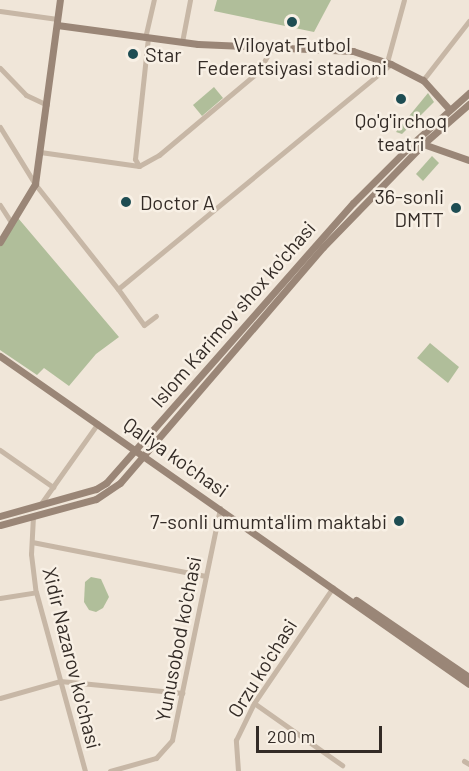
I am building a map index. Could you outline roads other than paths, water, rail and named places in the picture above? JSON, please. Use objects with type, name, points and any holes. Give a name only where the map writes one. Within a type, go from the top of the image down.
[{"type":"main road","points":[[0,242],[35,184],[60,0]]},
{"type":"main road","points":[[57,22],[182,42],[353,51],[389,63],[423,80],[449,109]]},
{"type":"main road","name":"Islom Karimov shox ko'chasi","points":[[0,525],[101,496],[120,483],[353,203],[449,109],[469,93]]},
{"type":"main road","name":"Islom Karimov shox ko'chasi","points":[[0,516],[102,486],[304,263],[423,144],[469,104]]},
{"type":"main road","points":[[423,144],[469,160]]},
{"type":"main road","name":"Qaliya ko'chasi","points":[[0,356],[469,684]]},
{"type":"main road","name":"Qaliya ko'chasi","points":[[333,587],[358,601],[469,677]]},
{"type":"street","points":[[139,166],[135,159],[147,38],[154,0]]},
{"type":"street","points":[[182,42],[190,0]]},
{"type":"street","points":[[118,289],[351,98],[389,63],[404,0]]},
{"type":"street","points":[[0,11],[57,22]]},
{"type":"street","points":[[423,80],[469,21]]},
{"type":"street","points":[[40,152],[139,166],[159,155],[258,72],[272,48]]},
{"type":"street","points":[[0,68],[26,95],[47,105]]},
{"type":"street","points":[[0,127],[35,184],[144,325],[156,316]]},
{"type":"street","points":[[0,205],[11,222]]},
{"type":"street","points":[[40,505],[98,423]]},
{"type":"street","points":[[0,450],[53,487]]},
{"type":"street","name":"Yunusobod ko'chasi","points":[[110,771],[151,760],[165,750],[174,735],[220,508]]},
{"type":"street","name":"Xidir Nazarov ko'chasi","points":[[33,516],[31,554],[36,592],[85,771]]},
{"type":"street","points":[[32,542],[206,576]]},
{"type":"street","name":"Orzu ko'chasi","points":[[238,771],[236,740],[254,703],[333,587]]},
{"type":"street","points":[[0,598],[36,592]]},
{"type":"street","points":[[0,698],[60,681],[182,693]]},
{"type":"street","points":[[254,703],[342,765]]},
{"type":"place","name":"Viloyat Futbol Federatsiyasi stadioni","points":[[292,22]]},
{"type":"place","name":"Star","points":[[133,54]]},
{"type":"place","name":"Qo'g'irchoq teatri","points":[[401,99]]},
{"type":"place","name":"Doctor A","points":[[126,202]]},
{"type":"place","name":"36-sonli DMTT","points":[[456,208]]},
{"type":"place","name":"7-sonli umumta'lim maktabi","points":[[399,521]]}]
